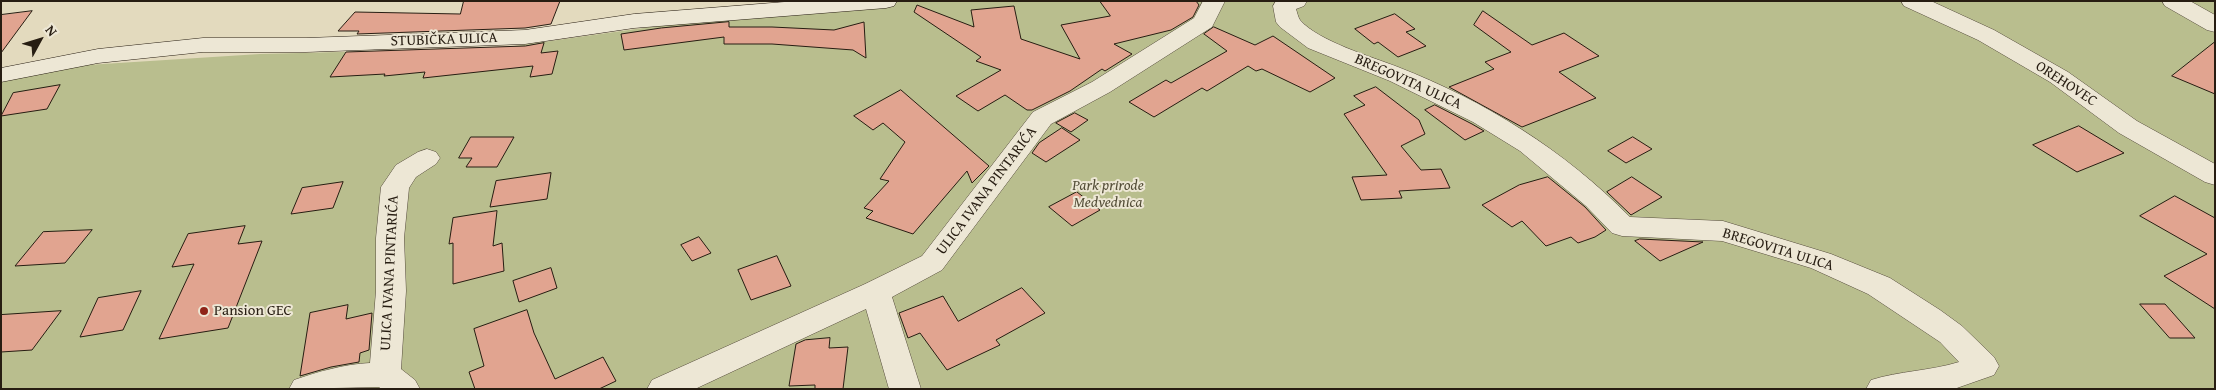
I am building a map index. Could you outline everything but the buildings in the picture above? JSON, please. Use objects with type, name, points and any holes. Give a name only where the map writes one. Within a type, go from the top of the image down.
[{"type":"street","name":"STUBIČKA ULICA","points":[[1,75],[98,56],[203,45],[306,45],[525,37],[634,21],[886,1]]},
{"type":"street","name":"ULICA IVANA PINTARIĆA","points":[[663,389],[876,292],[932,262],[1042,118],[1101,87],[1204,22],[1214,1]]},
{"type":"street","name":"BREGOVITA ULICA","points":[[1296,1],[1284,6],[1288,22],[1316,43],[1399,76],[1482,116],[1529,145],[1596,200],[1622,226],[1723,231],[1822,261],[1879,286],[1929,318],[1950,334],[1983,366],[1948,378],[1882,389]]},
{"type":"street","name":"OREHOVEC","points":[[1912,1],[1986,35],[2060,77],[2128,127],[2215,176]]},
{"type":"street","points":[[2173,1],[2215,25]]},
{"type":"street","name":"ULICA IVANA PINTARIĆA","points":[[305,389],[357,376],[394,382],[390,238],[395,187],[406,171],[427,158]]},
{"type":"street","points":[[876,292],[905,389]]},
{"type":"green space","name":"Park prirode Medvednica","points":[[881,1],[2215,1],[2215,389],[1,389],[1,81],[87,65],[260,54],[500,48],[772,10]]},
{"type":"place","name":"Pansion GEC","points":[[204,311]]}]
